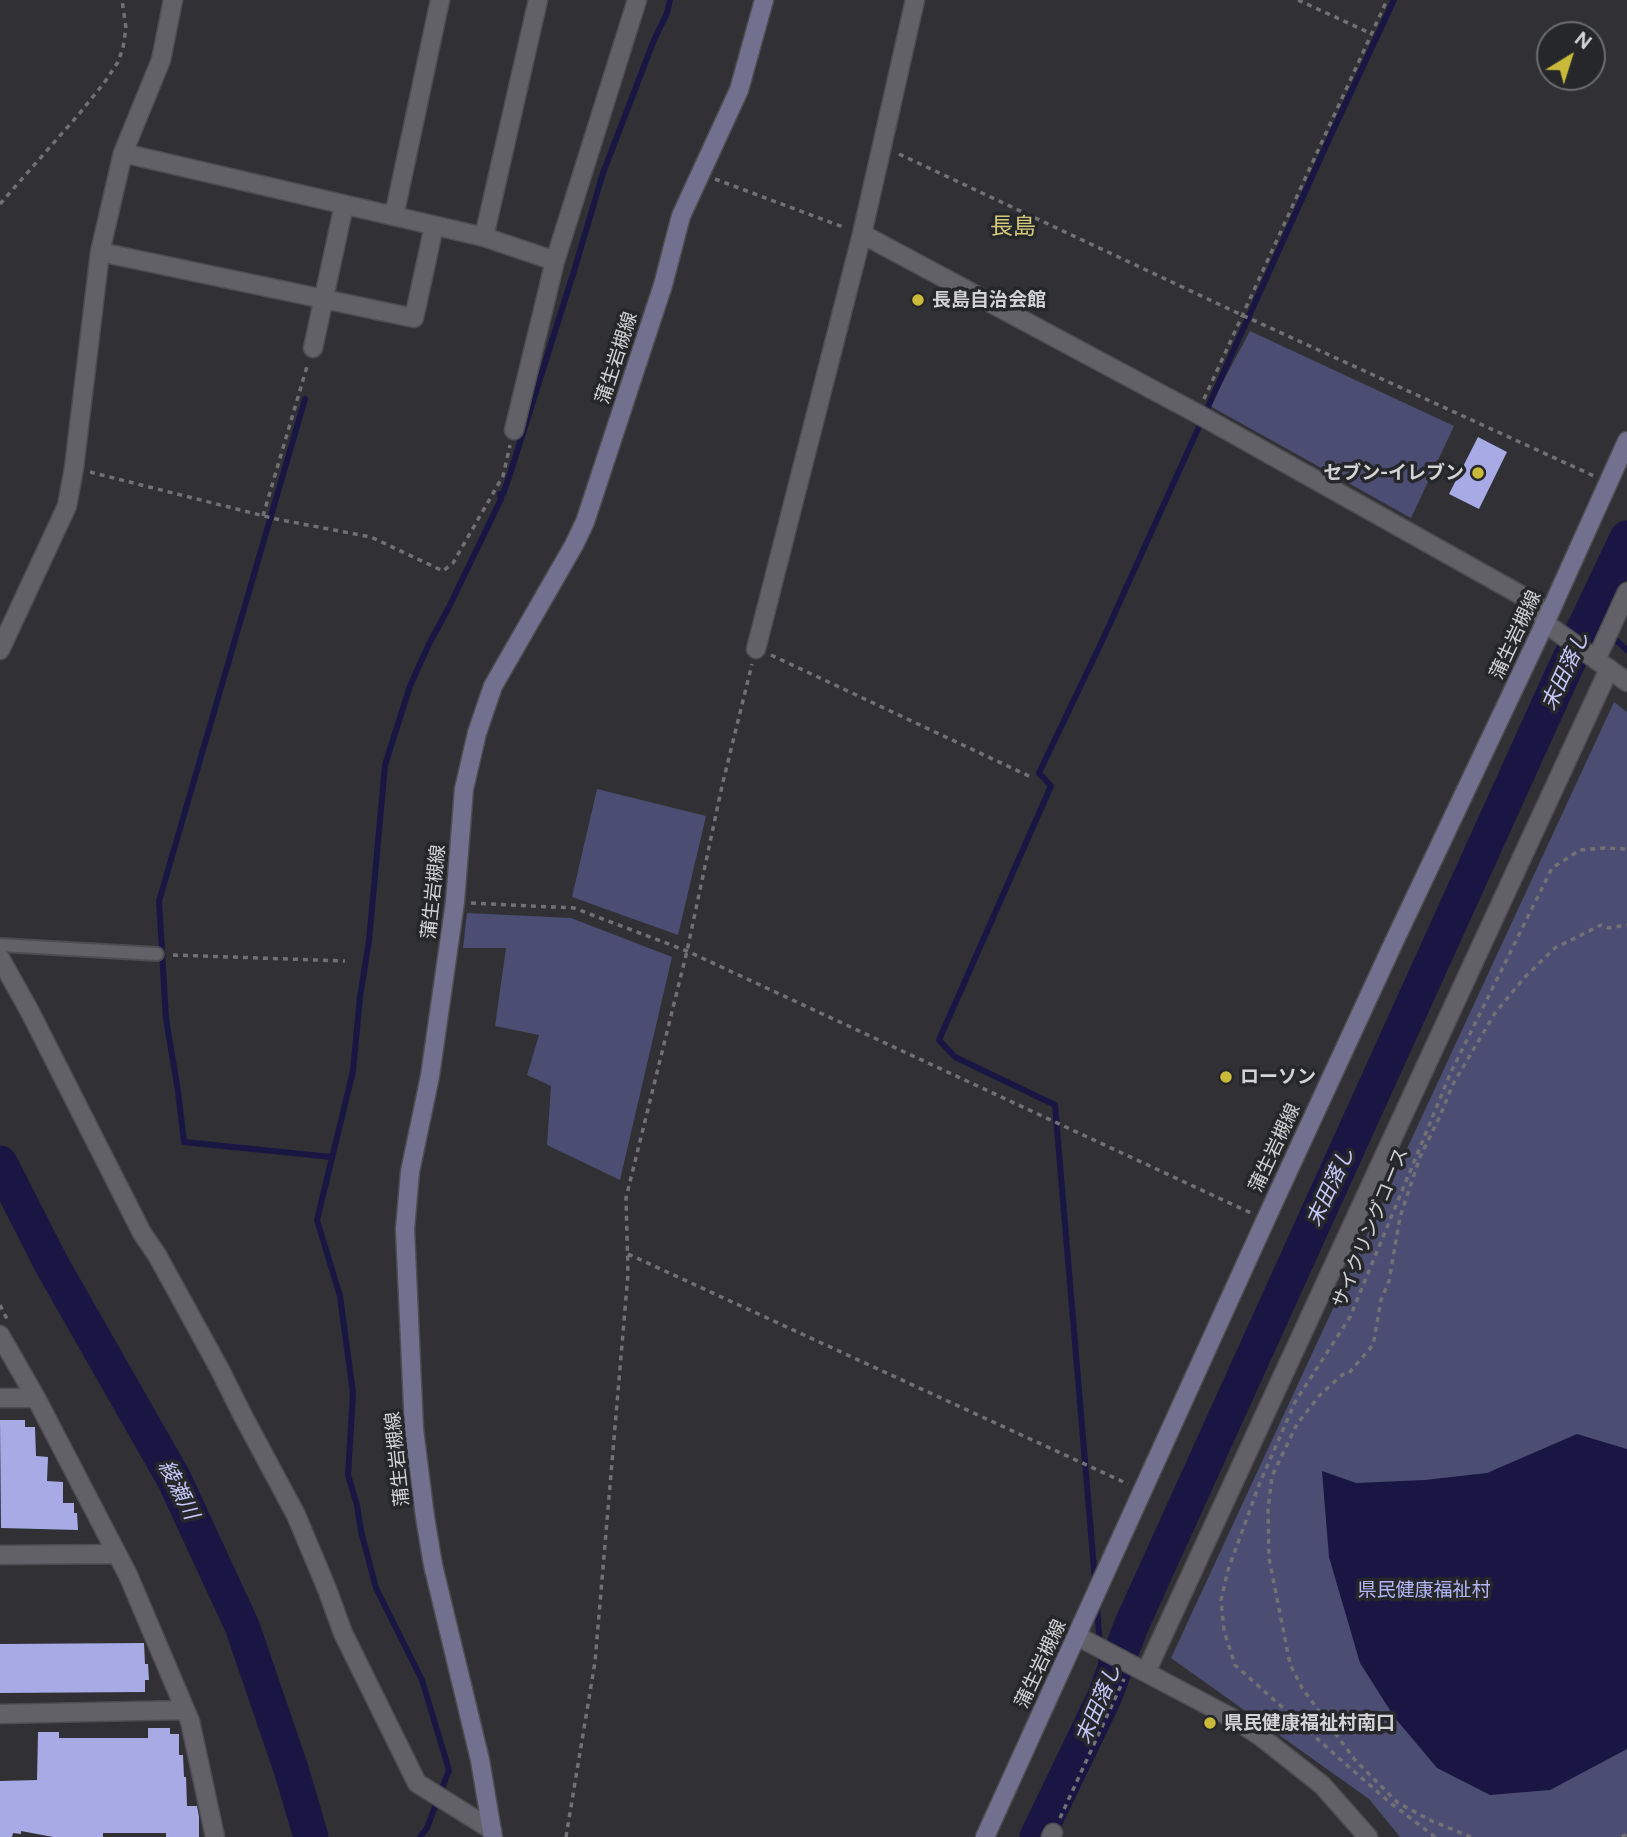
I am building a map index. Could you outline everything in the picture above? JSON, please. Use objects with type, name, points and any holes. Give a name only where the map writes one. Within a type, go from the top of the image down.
[{"type":"main road","name":"蒲生岩槻線","points":[[493,1833],[480,1759],[433,1564],[425,1517],[414,1429],[405,1229],[410,1172],[430,1076],[455,902],[464,789],[477,733],[493,686],[585,522],[663,285],[681,216],[739,90],[764,0]]},
{"type":"main road","name":"蒲生岩槻線","points":[[985,1837],[1266,1219],[1545,623],[1627,441]]},
{"type":"street","points":[[0,650],[67,506],[100,252],[123,153],[161,60],[173,0]]},
{"type":"street","points":[[394,216],[440,0]]},
{"type":"street","points":[[484,237],[538,0]]},
{"type":"street","points":[[514,430],[555,261],[637,0]]},
{"type":"street","points":[[756,649],[862,234],[915,0]]},
{"type":"street","points":[[123,153],[484,237],[555,261]]},
{"type":"street","points":[[313,348],[344,205]]},
{"type":"street","points":[[100,252],[414,318],[435,226]]},
{"type":"street","points":[[862,234],[1203,416],[1535,603],[1545,623],[1627,682]]},
{"type":"street","points":[[1138,1668],[1602,664],[1627,592]]},
{"type":"street","points":[[0,958],[142,1233],[157,1255],[219,1368],[296,1515],[342,1633],[417,1783],[493,1833]]},
{"type":"street","points":[[0,1335],[36,1398],[128,1575],[190,1721],[215,1837]]},
{"type":"street","points":[[0,1398],[36,1398]]},
{"type":"street","points":[[0,1555],[117,1554]]},
{"type":"street","points":[[1077,1636],[1234,1718],[1322,1785],[1368,1837]]},
{"type":"street","points":[[0,1714],[185,1710]]},
{"type":"lane","points":[[0,945],[157,954]]},
{"type":"path","points":[[0,204],[79,114],[118,62],[126,28],[122,0]]},
{"type":"path","points":[[1298,0],[1372,34]]},
{"type":"path","points":[[1203,416],[1242,315],[1387,0]]},
{"type":"path","points":[[881,146],[1608,482]]},
{"type":"path","points":[[700,173],[862,234]]},
{"type":"path","points":[[263,516],[313,348]]},
{"type":"path","points":[[74,468],[263,516],[371,537],[443,571],[453,564],[503,476],[514,430]]},
{"type":"path","points":[[566,1837],[595,1662],[627,1288],[626,1198],[687,951],[722,786],[756,649],[1031,777]]},
{"type":"path","name":"サイクリングコース","points":[[1435,1837],[1388,1801],[1235,1665],[1224,1631],[1221,1600],[1228,1570],[1259,1485],[1295,1402],[1350,1317],[1451,1072],[1552,868],[1580,850],[1627,849]]},
{"type":"path","points":[[455,902],[574,908],[687,951],[1266,1219]]},
{"type":"path","points":[[1471,1837],[1432,1821],[1398,1802],[1354,1760],[1302,1688],[1290,1664],[1269,1558],[1268,1510],[1272,1476],[1297,1424],[1320,1395],[1342,1375],[1349,1373],[1373,1345],[1381,1300],[1389,1281],[1400,1217],[1420,1157],[1452,1084],[1495,1013],[1524,978],[1555,948],[1601,925],[1608,928],[1627,925]]},
{"type":"path","points":[[157,954],[345,961]]},
{"type":"path","points":[[628,1254],[1143,1491]]},
{"type":"path","points":[[1052,1835],[1138,1668]]},
{"type":"path","points":[[1622,1837],[1627,1834]]},
{"type":"green space","points":[[1250,331],[1454,426],[1411,518],[1210,406]]},
{"type":"green space","name":"県民健康福祉村","points":[[1614,702],[1627,712],[1627,1837],[1400,1837],[1369,1799],[1171,1658]]},
{"type":"green space","points":[[597,789],[706,816],[678,935],[572,897]]},
{"type":"green space","points":[[467,913],[571,918],[672,957],[620,1180],[547,1145],[551,1086],[527,1075],[539,1035],[495,1026],[506,948],[463,948]]},
{"type":"shaded area","points":[[1577,1434],[1627,1449],[1627,1749],[1550,1790],[1490,1795],[1437,1768],[1395,1718],[1360,1663],[1329,1557],[1322,1471],[1356,1483],[1425,1480],[1487,1473]]},
{"type":"building","name":"セブン-イレブン","points":[[1478,437],[1507,452],[1479,509],[1449,494]]},
{"type":"building","points":[[0,1420],[25,1420],[25,1427],[35,1427],[36,1456],[48,1457],[47,1481],[63,1482],[63,1503],[74,1503],[78,1530],[1,1528]]},
{"type":"building","points":[[144,1643],[149,1680],[145,1680],[145,1692],[0,1693],[0,1644]]},
{"type":"building","points":[[148,1728],[170,1728],[170,1734],[179,1734],[179,1755],[183,1755],[187,1806],[197,1806],[199,1837],[166,1837],[166,1833],[103,1833],[103,1837],[53,1837],[21,1831],[21,1834],[13,1833],[12,1837],[0,1837],[0,1781],[37,1780],[38,1732],[59,1732],[59,1738],[148,1738]]},
{"type":"waterway","points":[[420,1837],[427,1828],[449,1770],[422,1680],[376,1588],[361,1531],[348,1475],[353,1393],[340,1296],[317,1220],[353,1071],[369,941],[385,765],[410,686],[501,499],[500,494],[503,494],[603,173],[670,0]]},
{"type":"waterway","points":[[1095,1581],[1055,1105],[955,1057],[939,1040],[1051,786],[1039,773],[1103,639],[1394,0]]},
{"type":"waterway","points":[[305,399],[159,901],[166,1019],[184,1142],[331,1157]]},
{"type":"waterway","name":"末田落し","points":[[1037,1837],[1104,1698],[1131,1626],[1563,673],[1627,538]]},
{"type":"waterway","points":[[1590,617],[1627,650]]},
{"type":"waterway","name":"綾瀬川","points":[[0,1163],[52,1265],[174,1479],[242,1626],[291,1769],[311,1837]]},
{"type":"waterway","points":[[1097,1606],[1104,1698]]},
{"type":"place","name":"長島自治会館","points":[[918,300]]},
{"type":"place","name":"セブン-イレブン","points":[[1478,473]]},
{"type":"place","name":"ローソン","points":[[1226,1077]]},
{"type":"place","name":"県民健康福祉村南口","points":[[1210,1723]]},
{"type":"district","name":"長島","points":[[1013,227]]}]
